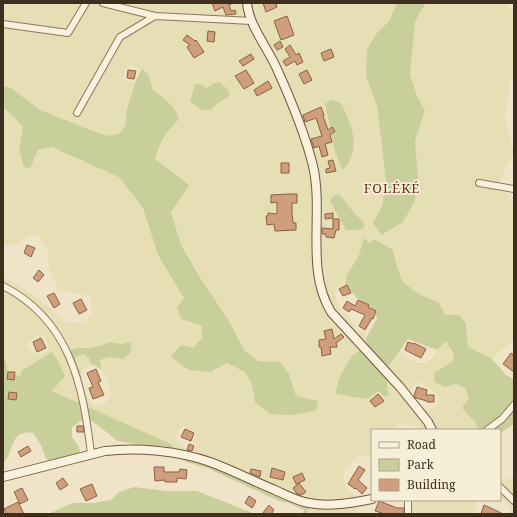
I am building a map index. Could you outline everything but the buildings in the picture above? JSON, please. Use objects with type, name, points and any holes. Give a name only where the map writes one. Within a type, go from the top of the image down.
[{"type":"street","points":[[3,24],[68,33],[86,3]]},
{"type":"street","points":[[103,3],[155,16],[252,22]]},
{"type":"street","points":[[247,3],[252,22],[277,69],[298,121],[313,166],[317,211],[318,264],[321,287],[326,303],[332,312],[400,387],[428,422],[432,429]]},
{"type":"street","points":[[77,112],[120,37],[155,16]]},
{"type":"street","points":[[478,183],[514,189]]},
{"type":"street","points":[[3,286],[16,293],[37,309],[54,328],[70,359],[82,395],[88,426],[91,454]]},
{"type":"street","points":[[488,429],[502,419],[514,405]]},
{"type":"street","points":[[3,477],[91,454],[117,450],[143,450],[197,458],[224,467],[286,495],[309,503],[330,504],[371,499]]},
{"type":"street","points":[[501,488],[514,500]]},
{"type":"street","points":[[408,501],[408,514]]},
{"type":"shaded area","points":[[3,3],[397,3],[389,21],[376,34],[366,77],[377,106],[386,180],[382,206],[373,223],[403,222],[415,201],[418,177],[415,141],[425,111],[417,96],[410,75],[415,21],[426,3],[504,3],[514,11],[514,78],[511,79],[505,119],[514,153],[498,184],[514,201],[514,340],[491,358],[468,347],[466,322],[459,315],[445,315],[439,303],[417,293],[402,281],[393,250],[370,243],[364,238],[359,255],[347,275],[345,285],[336,289],[335,294],[342,311],[348,316],[356,329],[366,333],[366,346],[336,394],[367,399],[377,391],[385,397],[389,396],[387,387],[388,367],[399,351],[411,360],[419,363],[425,363],[432,359],[437,350],[446,340],[454,354],[453,362],[435,373],[445,387],[456,384],[465,388],[469,398],[462,408],[476,423],[478,429],[418,429],[412,425],[397,424],[394,429],[371,429],[371,457],[359,455],[345,468],[344,477],[346,488],[358,498],[366,497],[371,494],[371,501],[375,501],[354,506],[357,514],[306,514],[310,506],[289,501],[270,490],[249,484],[232,471],[192,454],[197,446],[193,442],[196,433],[183,425],[177,434],[176,440],[182,443],[185,450],[177,452],[171,444],[51,391],[60,381],[23,371],[21,371],[21,377],[8,372],[5,360],[3,360],[3,277],[17,284],[45,304],[66,322],[85,323],[92,312],[90,296],[58,290],[48,265],[48,251],[37,234],[16,244],[3,246],[3,107],[23,126],[19,150],[31,169],[38,150],[52,147],[119,176],[143,208],[158,255],[202,326],[202,338],[193,348],[210,372],[227,363],[245,372],[252,385],[255,402],[317,401],[296,396],[289,374],[280,362],[258,361],[244,350],[229,321],[199,276],[181,245],[171,212],[166,169],[155,159],[158,146],[165,134],[179,119],[165,98],[153,90],[149,75],[142,69],[139,74],[139,70],[136,68],[129,67],[125,69],[124,80],[132,82],[136,81],[127,109],[125,126],[120,133],[109,136],[40,110],[11,88],[3,86]],"holes":[[[39,334],[44,336],[49,348],[46,352],[36,355],[27,347],[28,343]],[[109,342],[123,344],[130,343],[124,359],[109,357],[100,360],[101,369],[107,378],[111,393],[110,398],[106,402],[99,405],[93,404],[87,397],[81,372],[64,356],[69,350],[75,347],[93,347]],[[419,382],[437,395],[438,402],[434,408],[427,410],[416,404],[410,396],[410,391],[416,383]]]},
{"type":"shaded area","points":[[84,354],[89,358],[90,363],[94,365],[85,367],[81,372],[78,368],[75,357]]},
{"type":"shaded area","points":[[514,477],[514,514],[510,514],[511,508],[501,498],[501,481]]},
{"type":"shaded area","points":[[409,501],[479,501],[473,514],[409,514]]},
{"type":"green space","points":[[397,3],[426,3],[415,21],[410,75],[417,96],[425,111],[415,141],[418,177],[415,201],[403,222],[381,235],[373,223],[382,206],[386,180],[377,106],[366,77],[367,50],[376,34],[389,21]]},
{"type":"green space","points":[[142,69],[149,75],[153,90],[172,106],[179,119],[164,137],[155,159],[189,185],[171,212],[181,245],[199,276],[229,321],[244,350],[258,361],[280,362],[289,374],[296,396],[318,401],[315,411],[291,415],[270,414],[255,402],[252,385],[245,372],[227,363],[210,372],[189,370],[171,357],[181,345],[193,348],[202,338],[202,326],[181,319],[177,308],[184,298],[158,255],[143,208],[119,177],[52,147],[38,150],[30,169],[24,167],[19,150],[23,126],[3,107],[3,86],[11,88],[40,110],[109,136],[120,133],[125,126],[127,109],[137,78]]},
{"type":"green space","points":[[220,82],[228,90],[230,96],[219,102],[211,110],[201,110],[190,101],[195,84],[200,84],[207,88],[212,84]]},
{"type":"green space","points":[[331,100],[341,103],[352,131],[354,146],[353,153],[347,165],[342,170],[334,149],[325,104]]},
{"type":"green space","points":[[338,194],[365,226],[361,230],[346,230],[330,201],[333,196]]},
{"type":"green space","points":[[364,238],[370,243],[374,239],[393,250],[402,281],[417,293],[439,303],[445,315],[459,315],[466,323],[468,347],[491,358],[506,375],[514,379],[514,424],[501,433],[501,429],[478,429],[476,423],[462,408],[469,398],[465,388],[456,384],[445,387],[435,382],[434,373],[453,361],[454,354],[446,341],[437,350],[408,339],[388,367],[387,387],[389,396],[385,397],[378,391],[367,399],[335,394],[340,376],[352,356],[366,346],[366,338],[377,319],[375,310],[356,297],[345,285],[347,275],[359,255]]},
{"type":"green space","points":[[109,342],[123,344],[130,342],[132,348],[124,359],[109,357],[100,360],[101,369],[90,363],[89,358],[84,354],[75,357],[78,368],[81,372],[78,374],[66,361],[64,356],[75,348],[89,348],[100,346]]},
{"type":"green space","points":[[52,352],[65,376],[52,391],[171,444],[177,452],[185,450],[232,471],[249,484],[270,490],[285,488],[289,501],[310,506],[306,514],[303,514],[304,510],[289,503],[279,501],[207,468],[186,462],[164,446],[147,446],[118,441],[92,421],[81,421],[72,427],[72,437],[79,447],[80,452],[77,462],[56,464],[50,462],[33,433],[25,433],[20,434],[16,438],[7,458],[3,463],[3,360],[5,360],[8,372],[21,377],[21,371]]},
{"type":"green space","points":[[134,487],[168,491],[197,491],[255,514],[48,514],[72,503],[93,503],[111,500],[119,492]]},
{"type":"district","name":"FOLÉKÉ","points":[[392,188]]}]
